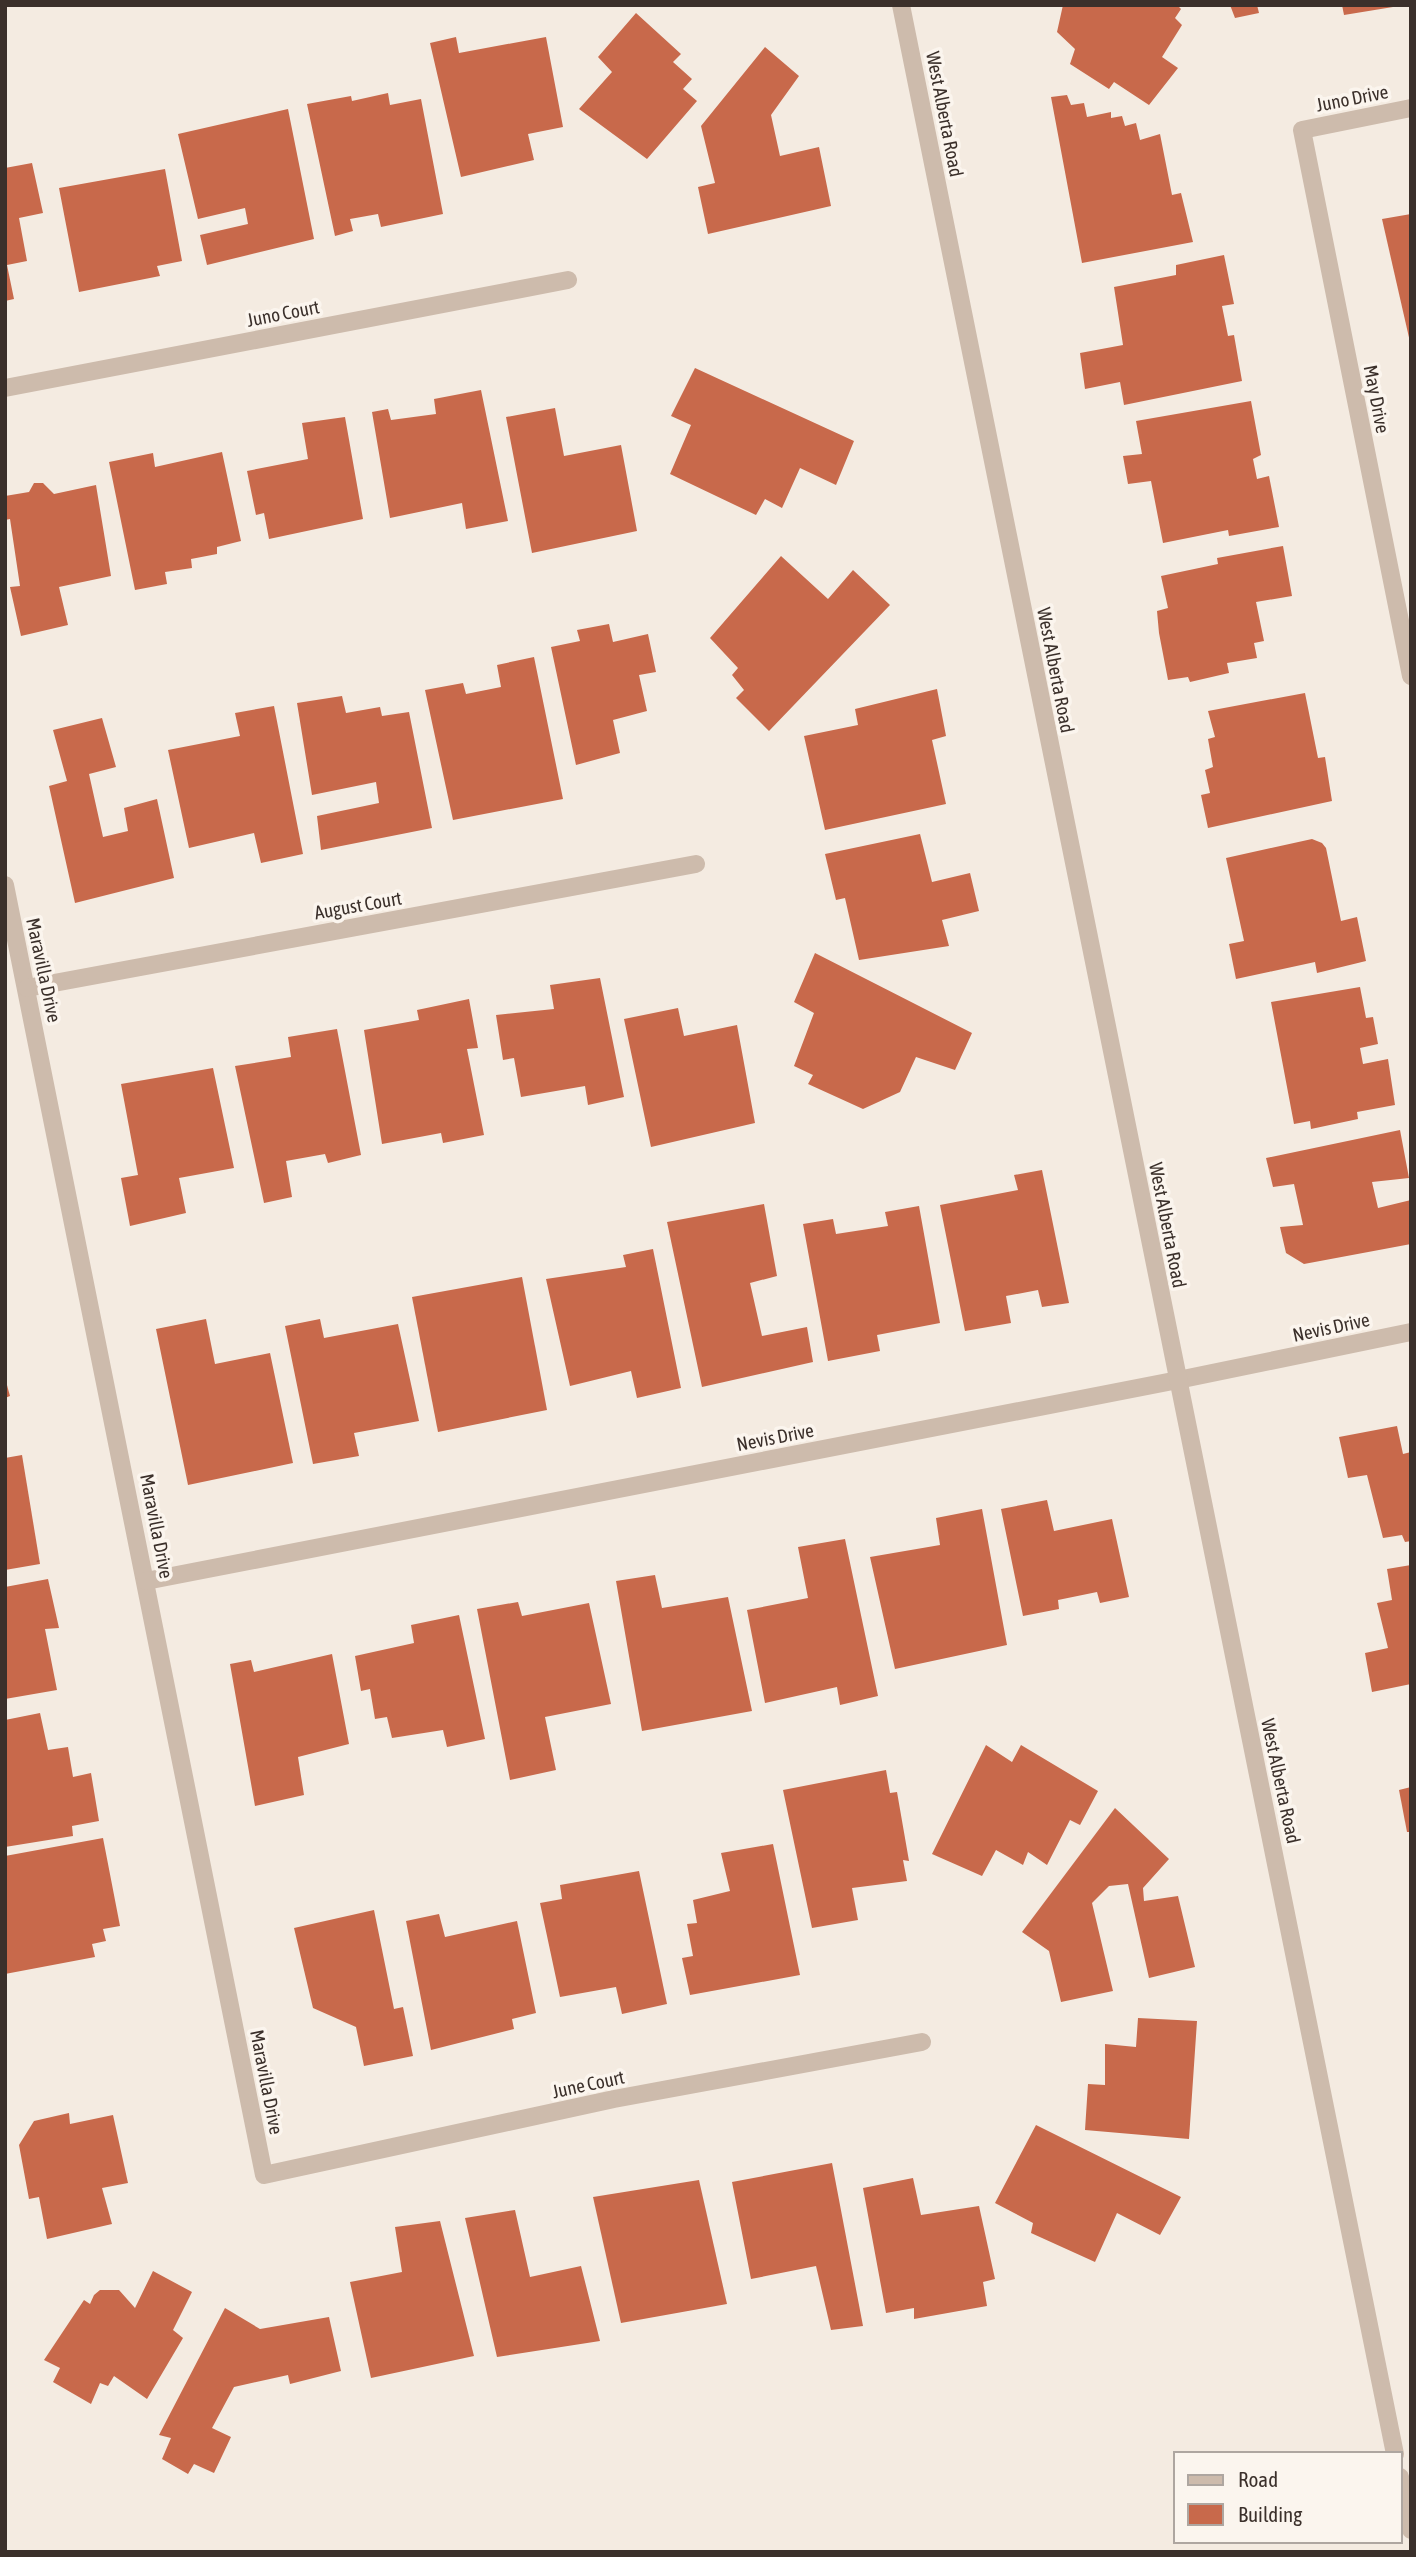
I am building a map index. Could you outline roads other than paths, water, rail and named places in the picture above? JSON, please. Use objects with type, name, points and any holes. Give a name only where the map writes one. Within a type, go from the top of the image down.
[{"type":"street","name":"West Alberta Road","points":[[901,5],[1395,2452]]},
{"type":"street","name":"Juno Drive","points":[[1302,130],[1411,108]]},
{"type":"street","name":"May Drive","points":[[1302,130],[1411,676]]},
{"type":"street","name":"Juno Court","points":[[5,388],[568,280]]},
{"type":"street","name":"August Court","points":[[27,988],[696,864]]},
{"type":"street","name":"Maravilla Drive","points":[[5,885],[264,2175]]},
{"type":"street","name":"Nevis Drive","points":[[146,1581],[1411,1332]]},
{"type":"street","name":"June Court","points":[[264,2175],[614,2099],[922,2042]]},
{"type":"street","points":[[1402,2487],[1411,2530]]}]
